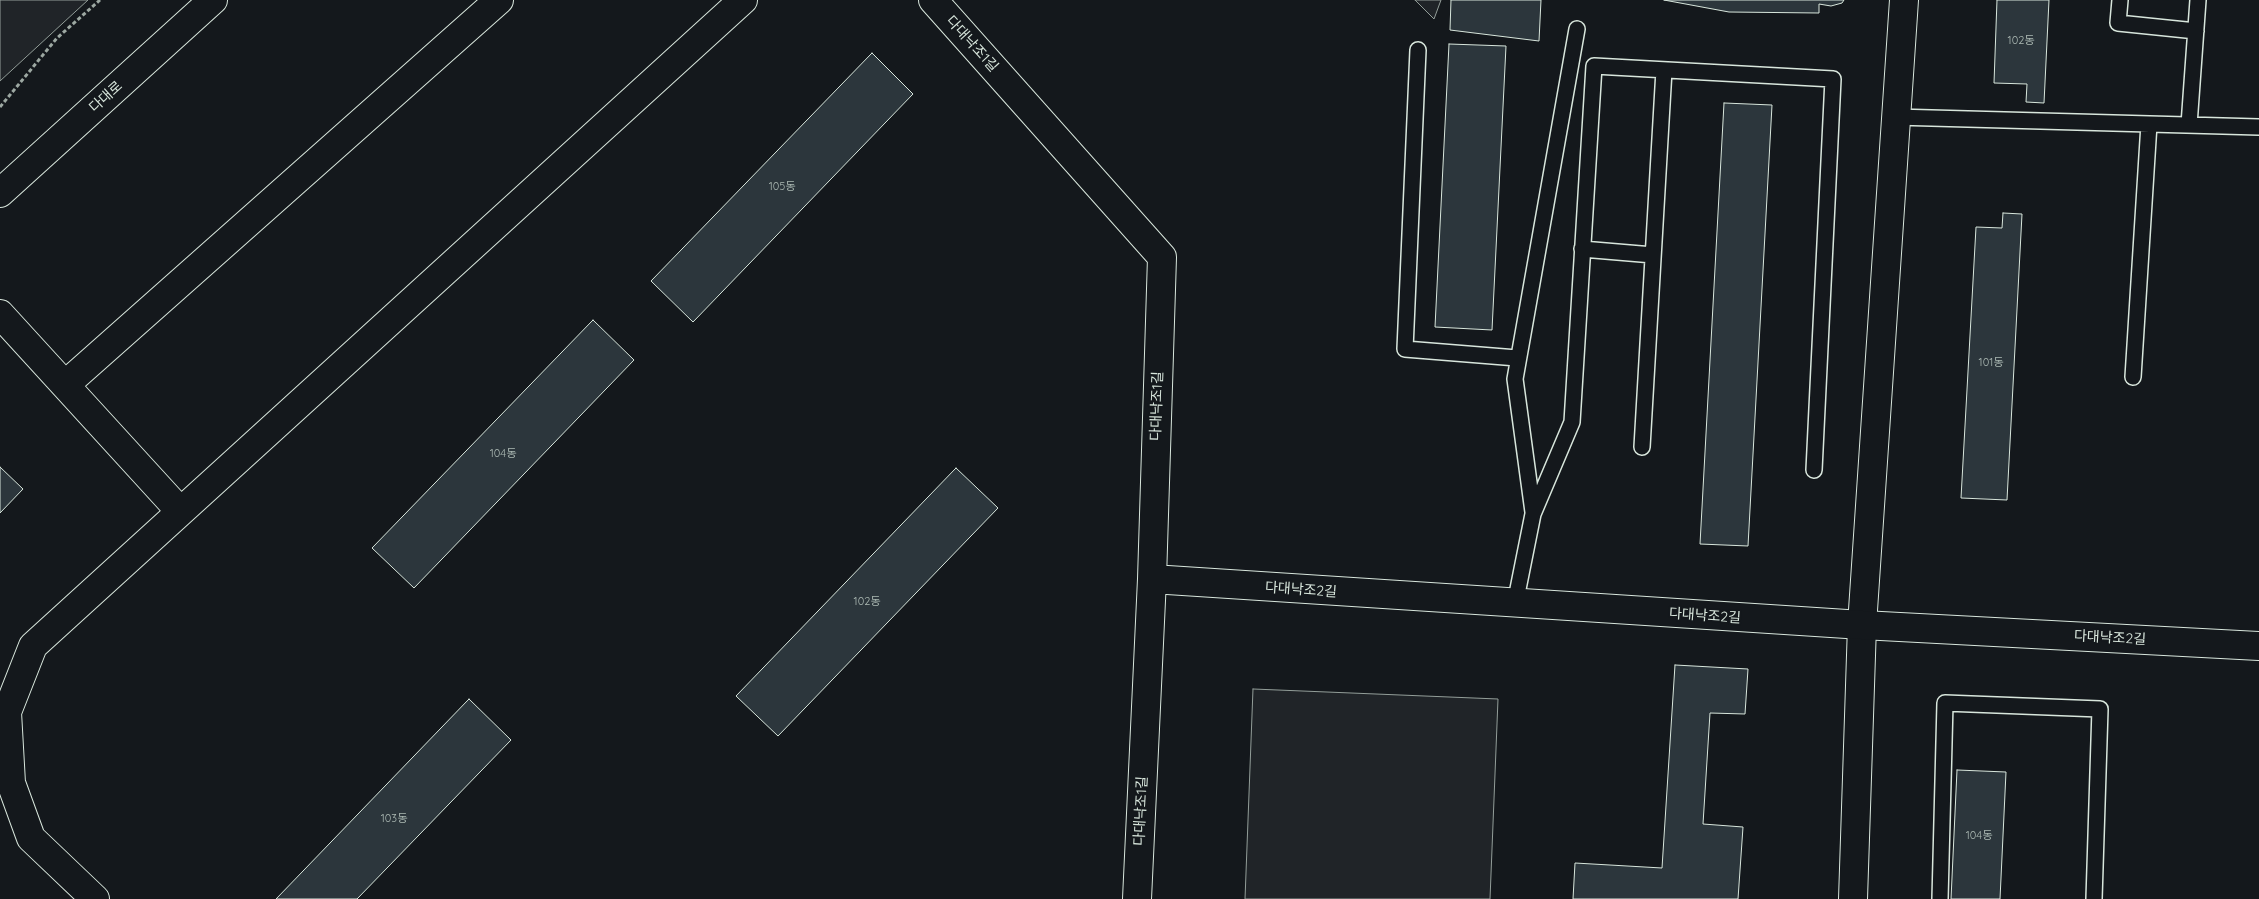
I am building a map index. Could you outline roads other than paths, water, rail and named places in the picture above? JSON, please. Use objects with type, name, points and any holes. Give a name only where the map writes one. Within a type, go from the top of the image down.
[{"type":"street","name":"다대로","points":[[0,193],[213,0]]},
{"type":"street","points":[[65,386],[499,0]]},
{"type":"street","points":[[95,899],[31,838],[11,783],[7,712],[33,646],[743,0]]},
{"type":"street","name":"다대낙조1길","points":[[933,0],[1162,256],[1152,579],[1137,899]]},
{"type":"street","points":[[1853,899],[1862,625],[1904,0]]},
{"type":"street","points":[[0,314],[180,511]]},
{"type":"street","name":"다대낙조2길","points":[[1152,579],[1515,604],[2259,646]]},
{"type":"lane","points":[[2120,0],[2118,23],[2196,31]]},
{"type":"lane","points":[[2189,125],[2198,0]]},
{"type":"lane","points":[[1533,514],[1515,379],[1577,29]]},
{"type":"lane","points":[[1418,50],[1405,348],[1518,358]]},
{"type":"lane","points":[[1515,604],[1533,514],[1572,422],[1594,66],[1833,79],[1814,470]]},
{"type":"lane","points":[[1642,447],[1664,70]]},
{"type":"lane","points":[[1895,118],[2259,127]]},
{"type":"lane","points":[[2133,377],[2149,124]]},
{"type":"lane","points":[[1582,248],[1653,255]]},
{"type":"lane","points":[[1940,899],[1945,703],[2100,709],[2094,899]]}]
